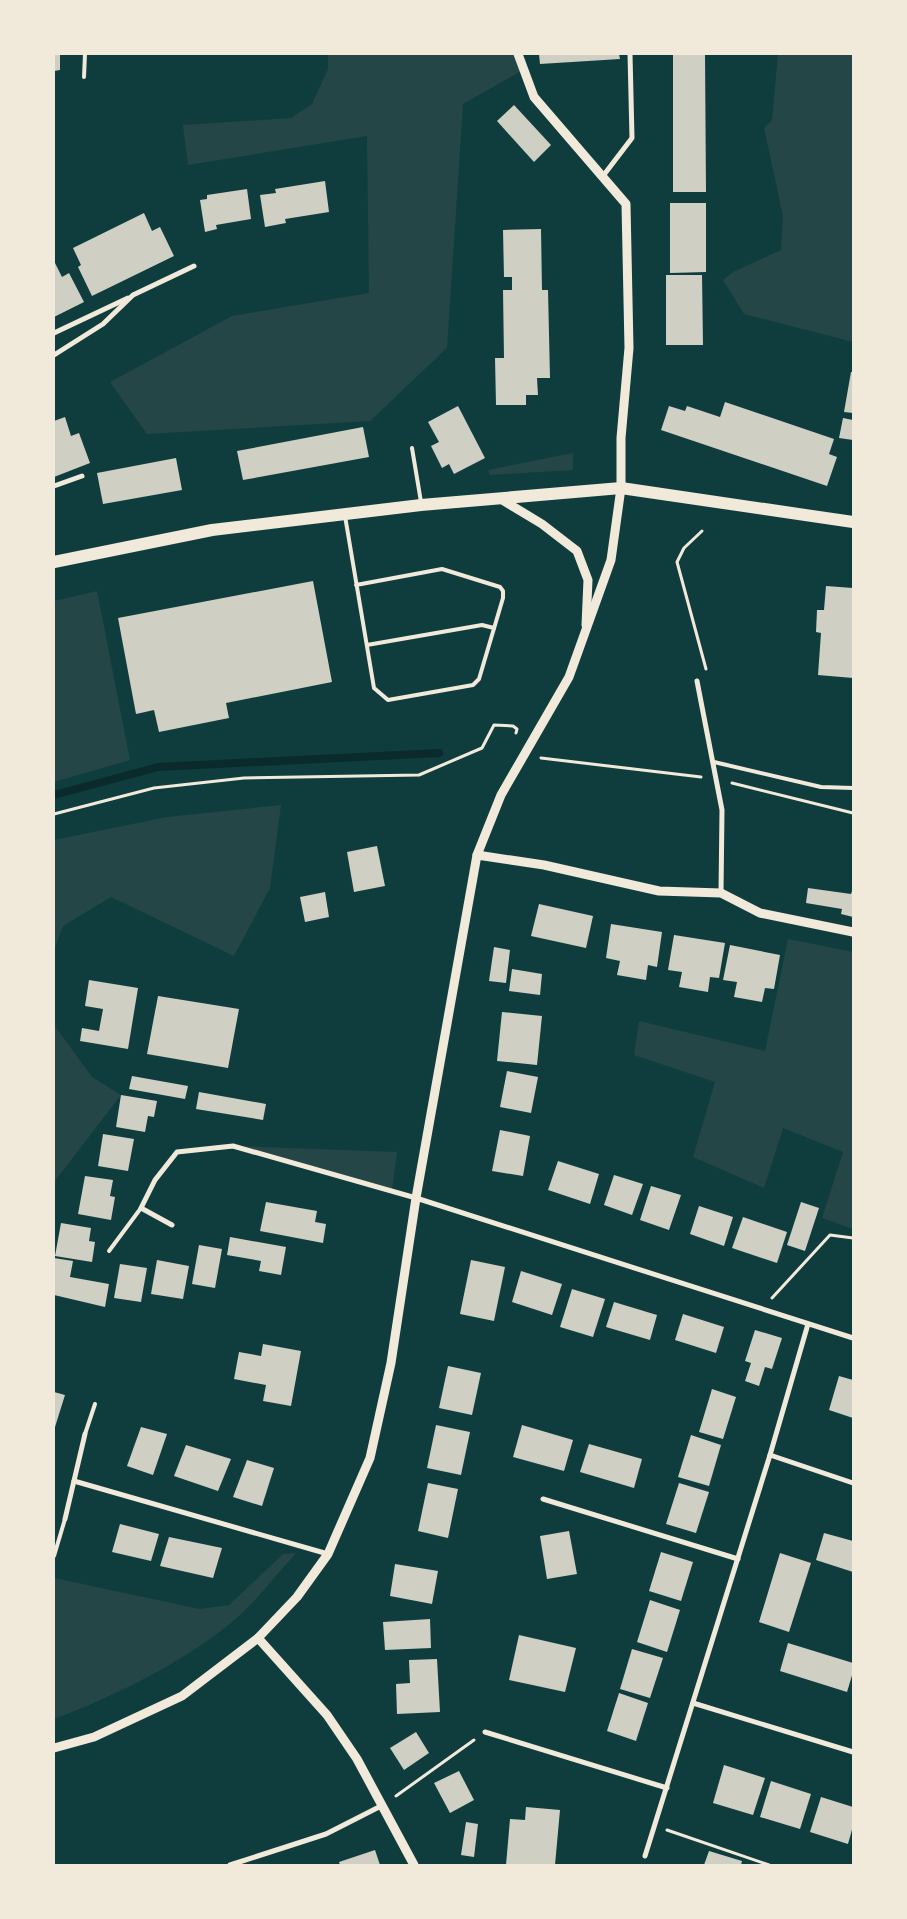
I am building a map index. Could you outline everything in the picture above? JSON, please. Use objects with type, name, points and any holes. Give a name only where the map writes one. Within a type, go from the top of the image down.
[{"type":"main road","points":[[54,562],[212,530],[422,505],[621,488],[853,522]]},
{"type":"street","points":[[54,1748],[94,1737],[182,1696],[258,1638],[297,1597],[328,1554],[370,1458],[391,1363],[416,1198],[477,855],[501,795],[569,676],[611,560],[621,488],[622,438],[629,348],[626,204],[534,97],[518,54]]},
{"type":"street","points":[[603,176],[632,138],[630,54]]},
{"type":"street","points":[[54,333],[194,266]]},
{"type":"street","points":[[54,356],[103,324],[133,295]]},
{"type":"street","points":[[54,486],[82,476]]},
{"type":"street","points":[[498,498],[542,524],[577,551],[588,580],[585,635]]},
{"type":"street","points":[[697,681],[722,810],[721,893]]},
{"type":"street","points":[[477,855],[544,865],[659,891],[721,893],[760,913],[853,932]]},
{"type":"street","points":[[172,1225],[141,1208],[155,1180],[177,1152],[233,1146],[416,1198],[853,1338]]},
{"type":"street","points":[[645,1856],[770,1454],[808,1324]]},
{"type":"street","points":[[65,1519],[85,1434]]},
{"type":"street","points":[[770,1454],[853,1483]]},
{"type":"street","points":[[74,1481],[328,1554]]},
{"type":"street","points":[[543,1498],[738,1558]]},
{"type":"street","points":[[258,1638],[327,1715],[357,1759],[414,1865]]},
{"type":"street","points":[[693,1703],[853,1752]]},
{"type":"street","points":[[485,1732],[666,1788]]},
{"type":"street","points":[[230,1865],[326,1834],[383,1805]]},
{"type":"lane","points":[[84,78],[85,54]]},
{"type":"lane","points":[[412,448],[422,505]]},
{"type":"lane","points":[[345,513],[356,585],[374,688],[388,700],[473,686],[479,679],[503,598],[503,591],[500,587],[446,570],[356,585]]},
{"type":"lane","points":[[367,645],[482,625],[494,628]]},
{"type":"lane","points":[[714,762],[822,786],[853,788]]},
{"type":"lane","points":[[109,1251],[141,1208]]},
{"type":"lane","points":[[85,1434],[95,1404]]},
{"type":"lane","points":[[54,1556],[65,1519]]},
{"type":"path","points":[[697,681],[706,668],[677,562],[684,548],[702,530]]},
{"type":"path","points":[[54,814],[163,787],[244,778],[419,775],[482,748],[494,725],[513,726],[517,729],[513,739]]},
{"type":"path","points":[[543,759],[627,767],[717,779],[853,813]]},
{"type":"path","points":[[761,1309],[830,1236],[853,1238]]},
{"type":"path","points":[[383,1805],[485,1732]]},
{"type":"path","points":[[655,1826],[769,1865]]},
{"type":"shaded area","points":[[328,54],[521,54],[523,70],[463,104],[447,348],[370,421],[147,434],[110,382],[232,316],[369,293],[367,136],[188,165],[183,125],[291,118],[312,104],[328,69]]},
{"type":"shaded area","points":[[778,54],[853,54],[853,342],[744,314],[723,280],[733,272],[781,250],[783,216],[764,128],[772,120]]},
{"type":"shaded area","points":[[573,453],[573,470],[490,475],[488,470]]},
{"type":"shaded area","points":[[97,591],[130,760],[54,782],[54,601]]},
{"type":"shaded area","points":[[281,805],[270,888],[234,956],[111,897],[63,926],[54,950],[54,840],[167,817]]},
{"type":"shaded area","points":[[788,939],[853,952],[853,1229],[822,1218],[843,1152],[783,1128],[764,1188],[693,1157],[715,1082],[634,1055],[639,1021],[765,1051]]},
{"type":"shaded area","points":[[54,1025],[92,1077],[121,1095],[54,1182]]},
{"type":"shaded area","points":[[233,1146],[397,1152],[392,1191]]},
{"type":"shaded area","points":[[296,1553],[248,1607],[212,1638],[169,1665],[123,1690],[54,1719],[54,1578],[200,1609],[229,1605],[283,1554]]},
{"type":"building","points":[[54,54],[60,54],[60,70],[54,71]]},
{"type":"building","points":[[539,54],[619,54],[620,59],[540,64]]},
{"type":"building","points":[[673,54],[705,54],[706,192],[673,192]]},
{"type":"building","points":[[514,105],[551,145],[534,162],[497,121]]},
{"type":"building","points":[[325,181],[329,212],[285,219],[286,223],[265,227],[260,195],[276,193],[275,189]]},
{"type":"building","points":[[247,189],[251,219],[216,225],[217,229],[205,232],[200,200],[207,199],[207,195]]},
{"type":"building","points":[[670,203],[706,203],[706,272],[670,273]]},
{"type":"building","points":[[144,213],[152,231],[160,227],[174,256],[92,296],[78,267],[81,265],[73,248]]},
{"type":"building","points":[[541,229],[542,290],[548,290],[550,378],[537,378],[538,395],[526,395],[526,405],[496,405],[495,358],[504,358],[503,290],[512,290],[512,277],[504,277],[503,230]]},
{"type":"building","points":[[54,261],[62,277],[69,273],[84,302],[54,317]]},
{"type":"building","points":[[666,275],[702,275],[703,345],[666,345]]},
{"type":"building","points":[[851,372],[853,372],[853,413],[844,412]]},
{"type":"building","points":[[725,402],[834,439],[829,454],[837,457],[827,486],[661,430],[669,406],[685,411],[687,406],[720,417]]},
{"type":"building","points":[[458,406],[485,458],[454,474],[449,464],[442,468],[431,446],[439,442],[428,422]]},
{"type":"building","points":[[65,417],[71,436],[79,433],[90,463],[54,477],[54,421]]},
{"type":"building","points":[[843,418],[853,420],[853,440],[839,438]]},
{"type":"building","points":[[363,427],[369,457],[243,480],[237,451]]},
{"type":"building","points":[[176,458],[182,490],[103,504],[97,473]]},
{"type":"building","points":[[313,581],[332,682],[226,703],[229,718],[159,732],[154,710],[136,714],[118,618]]},
{"type":"building","points":[[826,586],[853,588],[853,678],[818,675],[821,633],[816,632],[817,610],[824,610]]},
{"type":"building","points":[[377,846],[385,886],[354,892],[347,852]]},
{"type":"building","points":[[808,888],[851,894],[853,888],[853,917],[841,914],[842,909],[806,903]]},
{"type":"building","points":[[325,892],[329,917],[305,922],[300,897]]},
{"type":"building","points":[[539,904],[593,916],[586,948],[531,936]]},
{"type":"building","points":[[611,924],[662,932],[657,967],[648,965],[646,980],[617,975],[620,961],[606,958]]},
{"type":"building","points":[[674,935],[725,943],[719,978],[710,977],[708,992],[679,987],[682,972],[668,970]]},
{"type":"building","points":[[730,945],[780,955],[774,989],[765,988],[762,1002],[734,997],[737,982],[723,980]]},
{"type":"building","points":[[494,947],[510,950],[506,983],[489,981]]},
{"type":"building","points":[[512,969],[542,974],[540,995],[509,991]]},
{"type":"building","points":[[89,980],[138,988],[128,1049],[80,1041],[82,1028],[99,1031],[103,1009],[85,1006]]},
{"type":"building","points":[[158,996],[239,1009],[228,1068],[147,1054]]},
{"type":"building","points":[[502,1012],[542,1016],[537,1065],[497,1061]]},
{"type":"building","points":[[507,1071],[538,1077],[531,1113],[500,1107]]},
{"type":"building","points":[[132,1076],[188,1086],[185,1099],[129,1089]]},
{"type":"building","points":[[199,1092],[266,1104],[263,1120],[196,1109]]},
{"type":"building","points":[[121,1095],[157,1101],[154,1117],[148,1116],[145,1132],[116,1127]]},
{"type":"building","points":[[500,1130],[530,1136],[523,1176],[492,1171]]},
{"type":"building","points":[[103,1134],[134,1139],[128,1171],[98,1166]]},
{"type":"building","points":[[558,1161],[599,1174],[590,1204],[548,1190]]},
{"type":"building","points":[[614,1175],[643,1184],[632,1215],[604,1205]]},
{"type":"building","points":[[85,1176],[113,1180],[110,1196],[115,1197],[111,1220],[78,1214]]},
{"type":"building","points":[[651,1186],[681,1195],[669,1230],[640,1220]]},
{"type":"building","points":[[266,1202],[317,1211],[315,1222],[326,1224],[323,1243],[260,1231]]},
{"type":"building","points":[[801,1202],[819,1208],[805,1251],[787,1245]]},
{"type":"building","points":[[699,1206],[733,1217],[724,1246],[690,1234]]},
{"type":"building","points":[[743,1217],[787,1232],[777,1263],[732,1248]]},
{"type":"building","points":[[61,1223],[91,1228],[89,1241],[95,1242],[92,1262],[55,1256]]},
{"type":"building","points":[[230,1237],[286,1247],[281,1275],[259,1271],[261,1261],[227,1255]]},
{"type":"building","points":[[199,1245],[222,1249],[215,1288],[192,1284]]},
{"type":"building","points":[[54,1258],[73,1261],[70,1277],[109,1284],[105,1307],[54,1295]]},
{"type":"building","points":[[157,1260],[189,1266],[183,1299],[151,1294]]},
{"type":"building","points":[[471,1260],[505,1267],[494,1321],[460,1314]]},
{"type":"building","points":[[120,1264],[147,1268],[141,1302],[114,1298]]},
{"type":"building","points":[[521,1271],[562,1284],[552,1315],[512,1302]]},
{"type":"building","points":[[572,1289],[605,1299],[593,1337],[560,1327]]},
{"type":"building","points":[[614,1302],[657,1315],[650,1340],[606,1327]]},
{"type":"building","points":[[683,1314],[724,1327],[716,1353],[675,1340]]},
{"type":"building","points":[[755,1330],[782,1338],[772,1369],[765,1367],[759,1386],[745,1381],[751,1363],[745,1361]]},
{"type":"building","points":[[263,1344],[301,1351],[291,1406],[263,1401],[266,1385],[234,1379],[239,1352],[261,1356]]},
{"type":"building","points":[[448,1366],[481,1373],[472,1415],[439,1408]]},
{"type":"building","points":[[839,1376],[853,1380],[853,1418],[829,1410]]},
{"type":"building","points":[[712,1389],[736,1397],[723,1439],[699,1432]]},
{"type":"building","points":[[54,1392],[65,1395],[55,1427],[54,1427]]},
{"type":"building","points":[[436,1425],[470,1432],[461,1475],[427,1468]]},
{"type":"building","points":[[522,1425],[573,1440],[564,1471],[513,1457]]},
{"type":"building","points":[[141,1427],[167,1434],[153,1475],[127,1466]]},
{"type":"building","points":[[691,1435],[721,1445],[709,1486],[678,1477]]},
{"type":"building","points":[[589,1444],[642,1459],[634,1488],[580,1472]]},
{"type":"building","points":[[186,1445],[231,1459],[218,1491],[174,1476]]},
{"type":"building","points":[[247,1460],[274,1468],[262,1506],[233,1497]]},
{"type":"building","points":[[428,1483],[458,1489],[448,1538],[418,1531]]},
{"type":"building","points":[[679,1483],[709,1492],[696,1533],[666,1524]]},
{"type":"building","points":[[120,1524],[159,1534],[151,1561],[112,1552]]},
{"type":"building","points":[[569,1531],[577,1574],[547,1579],[540,1536]]},
{"type":"building","points":[[824,1533],[853,1541],[853,1572],[816,1560]]},
{"type":"building","points":[[169,1537],[222,1548],[213,1578],[160,1566]]},
{"type":"building","points":[[661,1552],[693,1562],[681,1601],[649,1591]]},
{"type":"building","points":[[780,1553],[811,1563],[789,1632],[759,1622]]},
{"type":"building","points":[[395,1564],[438,1571],[432,1604],[390,1596]]},
{"type":"building","points":[[650,1600],[680,1610],[667,1652],[637,1642]]},
{"type":"building","points":[[430,1619],[431,1648],[385,1650],[383,1622]]},
{"type":"building","points":[[519,1635],[576,1648],[565,1692],[509,1680]]},
{"type":"building","points":[[788,1643],[853,1663],[853,1672],[847,1692],[780,1671]]},
{"type":"building","points":[[632,1649],[663,1658],[650,1698],[620,1689]]},
{"type":"building","points":[[437,1659],[440,1712],[397,1714],[396,1684],[410,1683],[409,1660]]},
{"type":"building","points":[[619,1693],[648,1703],[636,1741],[607,1731]]},
{"type":"building","points":[[416,1732],[429,1753],[404,1770],[390,1748]]},
{"type":"building","points":[[724,1765],[765,1778],[753,1815],[713,1803]]},
{"type":"building","points":[[459,1771],[474,1800],[450,1813],[434,1783]]},
{"type":"building","points":[[771,1781],[811,1794],[800,1829],[760,1817]]},
{"type":"building","points":[[821,1797],[853,1807],[853,1826],[848,1844],[810,1832]]},
{"type":"building","points":[[526,1807],[560,1810],[555,1865],[506,1865],[510,1819],[525,1820]]},
{"type":"building","points":[[466,1822],[478,1824],[474,1857],[461,1855]]},
{"type":"building","points":[[375,1850],[380,1865],[340,1865],[339,1862]]},
{"type":"building","points":[[709,1851],[742,1861],[741,1865],[704,1865]]},
{"type":"waterway","points":[[54,795],[158,767],[439,753]]}]
